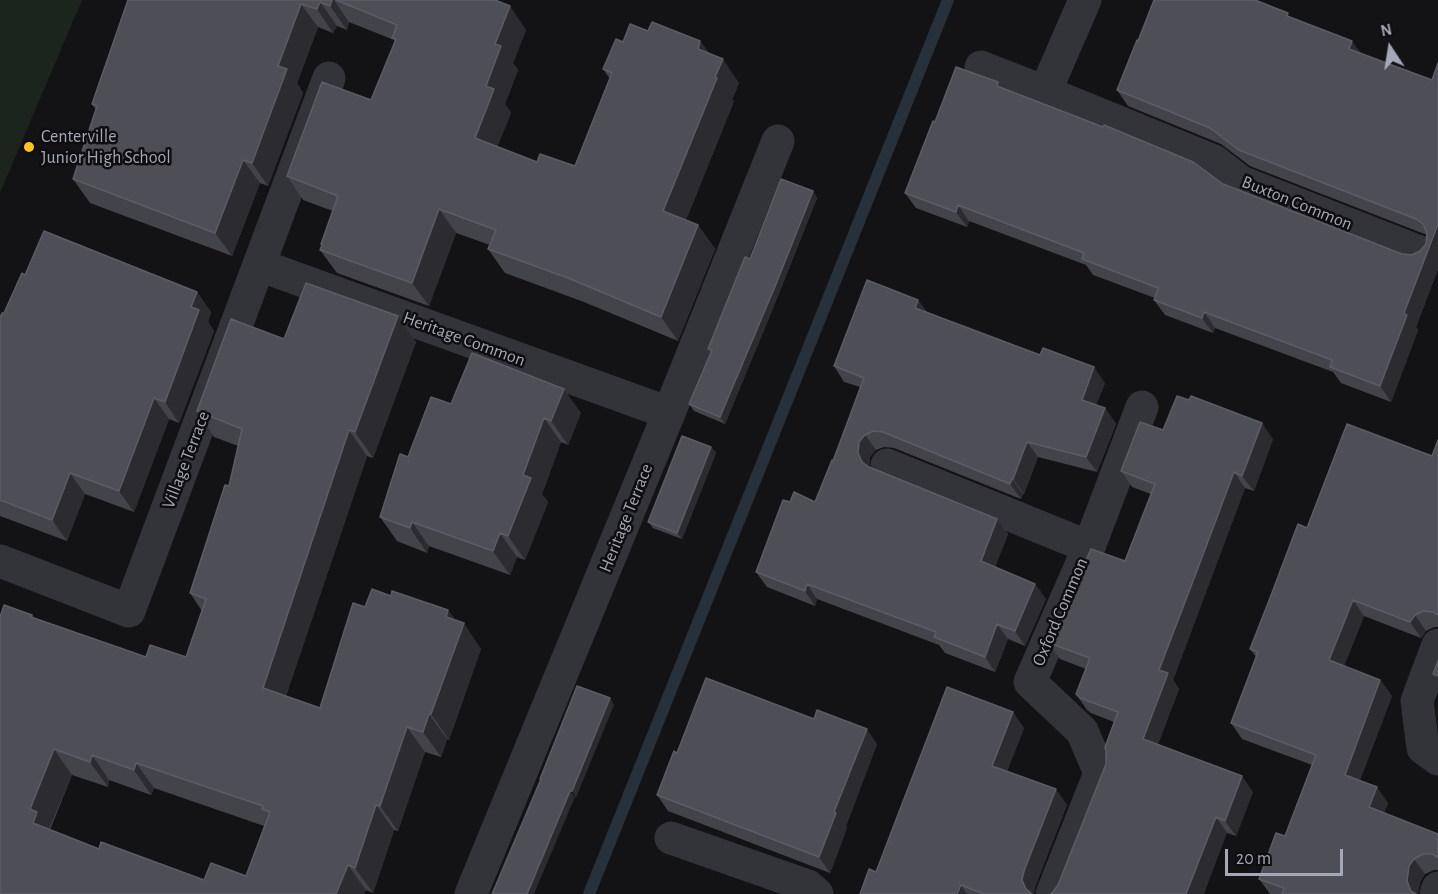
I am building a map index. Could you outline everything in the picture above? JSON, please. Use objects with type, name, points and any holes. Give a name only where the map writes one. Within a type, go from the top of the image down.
[{"type":"street","points":[[1045,92],[1085,0]]},
{"type":"street","name":"Buxton Common","points":[[981,67],[1215,161],[1241,182],[1420,252]]},
{"type":"street","name":"Village Terrace","points":[[0,561],[129,611],[329,78]]},
{"type":"street","name":"Heritage Terrace","points":[[471,894],[778,141]]},
{"type":"street","name":"Heritage Common","points":[[259,265],[669,413]]},
{"type":"street","name":"Oxford Common","points":[[1052,894],[1100,773],[1082,731],[1030,682],[1089,547],[1142,406]]},
{"type":"street","name":"Oxford Common","points":[[887,465],[1089,547]]},
{"type":"street","points":[[1438,645],[1417,701],[1424,748],[1438,759]]},
{"type":"street","points":[[671,838],[808,886],[817,894]]},
{"type":"street","points":[[1436,894],[1438,888]]},
{"type":"shaded area","points":[[0,0],[82,0],[0,193]]},
{"type":"building","points":[[128,0],[332,0],[330,6],[320,2],[317,9],[301,4],[278,66],[287,69],[252,163],[243,160],[215,233],[73,179],[97,106],[92,104]]},
{"type":"building","points":[[336,0],[495,0],[510,6],[495,44],[501,46],[486,86],[494,89],[475,138],[537,162],[540,154],[575,166],[612,73],[603,69],[616,39],[623,42],[630,24],[648,31],[652,22],[700,41],[698,49],[723,59],[663,211],[698,225],[661,317],[568,278],[488,249],[496,230],[439,209],[412,283],[320,250],[338,196],[287,176],[322,82],[371,100],[396,39],[392,38],[397,25]]},
{"type":"building","points":[[1154,0],[1255,0],[1288,13],[1287,16],[1352,41],[1349,49],[1432,80],[1438,63],[1438,224],[1404,313],[1407,315],[1380,386],[1330,367],[1332,360],[1204,312],[1202,318],[1154,300],[1158,288],[1082,259],[1084,253],[958,205],[956,212],[905,193],[956,67],[998,82],[997,86],[1103,127],[1104,125],[1193,162],[1223,184],[1402,254],[1412,255],[1420,251],[1426,244],[1427,233],[1423,224],[1416,219],[1239,150],[1210,128],[1117,90]]},
{"type":"building","points":[[781,179],[813,191],[720,417],[689,404],[712,350],[708,349],[745,257],[750,259]]},
{"type":"building","points":[[44,231],[197,292],[191,307],[199,310],[165,402],[154,398],[119,491],[70,473],[52,520],[0,500],[0,318],[22,273],[25,275]]},
{"type":"building","points":[[867,280],[918,300],[915,308],[1040,355],[1043,348],[1094,367],[1082,400],[1105,408],[1086,457],[1027,442],[1010,484],[883,432],[873,431],[859,442],[858,453],[862,462],[869,467],[997,519],[981,561],[1035,584],[1015,631],[997,624],[985,657],[934,637],[936,632],[807,584],[805,591],[756,572],[783,500],[790,502],[794,492],[815,502],[833,461],[864,378],[834,366]]},
{"type":"building","points":[[306,283],[398,316],[355,432],[349,430],[263,688],[320,708],[353,603],[365,607],[372,589],[391,596],[392,591],[448,610],[446,617],[464,623],[423,732],[407,727],[380,806],[376,805],[355,868],[348,865],[336,894],[0,894],[0,617],[4,605],[32,615],[31,617],[146,657],[150,645],[186,657],[206,599],[190,593],[225,485],[229,486],[242,429],[197,411],[231,319],[284,339]],"holes":[[[54,749],[90,762],[92,755],[134,770],[136,763],[263,806],[262,809],[270,812],[246,876],[211,863],[204,880],[101,842],[99,849],[33,823],[37,812],[30,809]]]},
{"type":"building","points":[[472,353],[564,389],[551,421],[544,418],[523,475],[531,478],[508,536],[500,533],[493,551],[412,522],[410,528],[380,517],[400,454],[408,457],[431,397],[451,404]]},
{"type":"building","points":[[1177,396],[1189,400],[1191,396],[1262,423],[1242,476],[1234,472],[1159,670],[1168,673],[1143,739],[1242,776],[1225,821],[1216,817],[1186,894],[1050,894],[1058,885],[1106,764],[1105,747],[1118,712],[1080,698],[1076,694],[1090,658],[1049,643],[1091,549],[1125,561],[1155,484],[1121,471],[1140,422],[1163,430]]},
{"type":"building","points":[[1347,424],[1432,456],[1438,440],[1438,615],[1423,611],[1415,615],[1410,622],[1353,600],[1329,660],[1380,680],[1345,775],[1377,787],[1369,807],[1438,834],[1438,858],[1432,854],[1423,854],[1414,859],[1409,866],[1407,881],[1411,891],[1416,894],[1282,894],[1284,888],[1259,879],[1276,833],[1285,836],[1316,755],[1231,723],[1258,652],[1250,649],[1298,524],[1307,528]]},
{"type":"building","points":[[682,436],[711,447],[677,533],[648,522]]},
{"type":"building","points":[[1438,661],[1438,676],[1433,674]]},
{"type":"building","points":[[706,678],[814,719],[817,710],[867,729],[819,857],[657,795],[674,751],[677,753]]},
{"type":"building","points":[[577,686],[610,698],[527,894],[492,894],[541,779]]},
{"type":"building","points":[[947,687],[1013,712],[992,766],[1056,789],[1024,871],[1022,880],[1026,889],[1032,894],[984,894],[961,885],[957,894],[860,894],[869,869],[876,872]]},
{"type":"waterway","points":[[589,894],[948,0]]},
{"type":"place","name":"Centerville Junior High School","points":[[29,147]]}]
